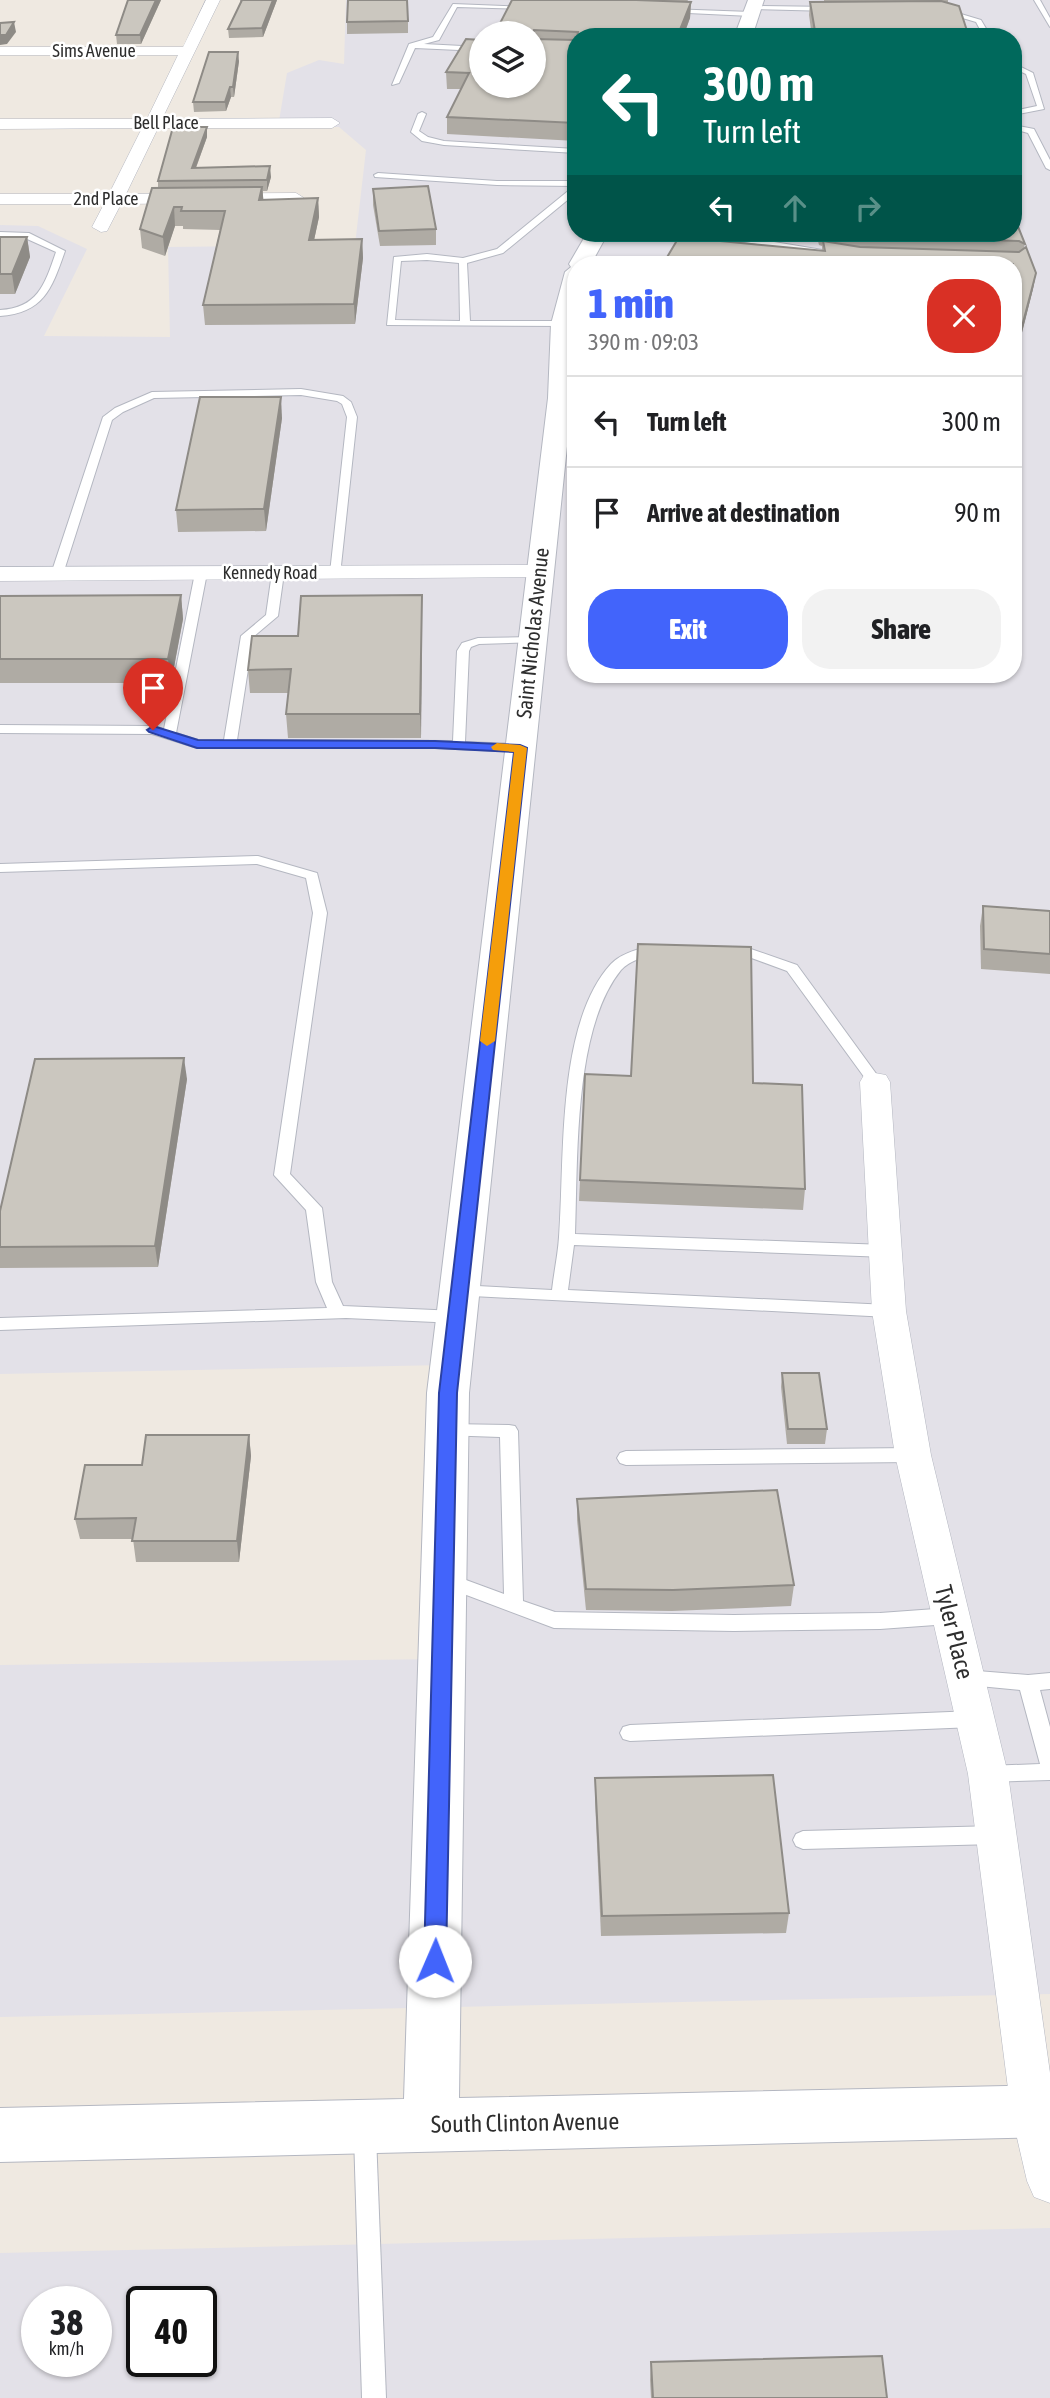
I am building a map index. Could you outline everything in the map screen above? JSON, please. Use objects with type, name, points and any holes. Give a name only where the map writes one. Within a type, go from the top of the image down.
[{"type":"street","points":[[101,227],[213,0]]},
{"type":"street","points":[[746,28],[753,7]]},
{"type":"street","name":"Sims Avenue","points":[[0,51],[188,51]]},
{"type":"street","name":"Bell Place","points":[[0,124],[332,123]]},
{"type":"street","name":"2nd Place","points":[[0,199],[296,198]]},
{"type":"street","name":"Saint Nicholas Avenue","points":[[431,2125],[448,1393],[567,326]]},
{"type":"street","name":"Kennedy Road","points":[[0,574],[540,572]]},
{"type":"street","name":"Tyler Place","points":[[875,1082],[889,1311],[913,1455],[988,1774],[1050,2181]]},
{"type":"street","name":"South Clinton Avenue","points":[[0,2135],[1041,2111]]},
{"type":"lane","points":[[1037,0],[1050,25]]},
{"type":"lane","points":[[655,11],[785,4],[836,9]]},
{"type":"lane","points":[[395,83],[412,46],[436,38],[455,5],[535,7]]},
{"type":"lane","points":[[927,10],[953,12],[972,18],[979,21],[983,28]]},
{"type":"lane","points":[[412,46],[469,48]]},
{"type":"lane","points":[[1022,70],[1029,73],[1041,107],[1022,112]]},
{"type":"lane","points":[[422,114],[415,132],[425,139],[444,144],[567,151]]},
{"type":"lane","points":[[1022,129],[1031,131],[1050,168]]},
{"type":"lane","points":[[378,175],[497,183],[552,182],[567,185]]},
{"type":"lane","points":[[567,195],[500,251],[463,261],[427,257],[397,259],[390,323],[465,324],[567,316]]},
{"type":"lane","points":[[0,234],[26,235],[53,245],[61,251],[42,297],[31,308],[13,314],[0,313]]},
{"type":"lane","points":[[762,242],[853,256]]},
{"type":"lane","points":[[463,261],[465,324]]},
{"type":"lane","points":[[58,574],[107,419],[119,410],[152,395],[300,392],[340,398],[346,402],[352,417],[336,573]]},
{"type":"lane","points":[[169,735],[201,573]]},
{"type":"lane","points":[[230,744],[247,636],[272,616],[278,573]]},
{"type":"lane","points":[[460,745],[463,651],[466,645],[478,641],[533,640]]},
{"type":"lane","points":[[0,729],[153,730],[197,744],[460,745],[520,748]]},
{"type":"lane","points":[[0,868],[258,860],[312,876],[320,913],[282,1175],[314,1209],[324,1282],[337,1312],[353,1312]]},
{"type":"lane","points":[[559,1295],[567,1238],[575,1093],[591,1011],[617,965],[655,948],[668,949]]},
{"type":"lane","points":[[721,951],[748,952],[792,968],[875,1082]]},
{"type":"lane","points":[[567,1238],[886,1251]]},
{"type":"lane","points":[[0,1324],[353,1312],[559,1295],[889,1311]]},
{"type":"lane","points":[[448,1430],[509,1431],[514,1604]]},
{"type":"lane","points":[[626,1458],[913,1455]]},
{"type":"lane","points":[[444,1579],[554,1620],[734,1623],[949,1616]]},
{"type":"lane","points":[[965,1678],[1028,1683],[1050,1681]]},
{"type":"lane","points":[[1028,1683],[1050,1763]]},
{"type":"lane","points":[[630,1733],[974,1719]]},
{"type":"lane","points":[[988,1774],[1050,1772]]},
{"type":"lane","points":[[803,1840],[996,1835]]},
{"type":"lane","points":[[365,2127],[374,2398]]},
{"type":"shaded area","points":[[346,0],[1050,0],[1050,1994],[0,2017],[0,1665],[440,1659],[445,1365],[0,1374],[0,225],[38,226],[87,249],[44,336],[170,337],[168,247],[355,245],[366,150],[339,127],[278,127],[287,73],[319,60],[344,64]]},
{"type":"shaded area","points":[[1050,2228],[1050,2398],[0,2398],[0,2253]]},
{"type":"building","points":[[128,0],[156,0],[140,35],[116,35]]},
{"type":"building","points":[[242,0],[273,0],[262,28],[228,29]]},
{"type":"building","points":[[348,0],[407,0],[408,21],[347,22]]},
{"type":"building","points":[[512,0],[691,2],[681,28],[567,28],[567,32],[546,31],[546,21],[501,21]]},
{"type":"building","points":[[941,1],[959,6],[966,28],[814,28],[810,2]]},
{"type":"building","points":[[14,22],[6,35],[0,35],[0,23]]},
{"type":"building","points":[[466,39],[469,39],[469,73],[446,72]]},
{"type":"building","points":[[546,39],[567,40],[567,123],[447,117],[469,73],[469,98],[546,98]]},
{"type":"building","points":[[209,52],[238,52],[233,87],[230,87],[225,102],[193,102]]},
{"type":"building","points":[[173,127],[207,127],[192,168],[270,166],[267,180],[158,181]]},
{"type":"building","points":[[428,186],[436,229],[379,231],[373,189]]},
{"type":"building","points":[[262,187],[259,200],[318,198],[309,240],[362,239],[354,304],[203,305],[225,211],[181,211],[182,207],[174,207],[163,237],[140,229],[152,188]]},
{"type":"building","points":[[0,237],[27,237],[12,274],[0,274]]},
{"type":"building","points":[[676,242],[731,242],[825,251],[823,242],[860,247],[1019,252],[1026,247],[1036,273],[1022,327],[1022,256],[668,256]]},
{"type":"building","points":[[200,397],[281,397],[264,509],[176,510]]},
{"type":"building","points":[[181,595],[168,659],[0,659],[0,596]]},
{"type":"building","points":[[422,595],[420,714],[286,714],[291,669],[248,670],[252,636],[298,636],[301,596]]},
{"type":"building","points":[[983,906],[1050,911],[1050,954],[984,949]]},
{"type":"building","points":[[638,944],[751,947],[753,1083],[802,1085],[805,1189],[580,1180],[585,1074],[631,1076]]},
{"type":"building","points":[[184,1058],[155,1246],[0,1247],[0,1211],[35,1059]]},
{"type":"building","points":[[782,1373],[819,1373],[827,1429],[788,1429]]},
{"type":"building","points":[[146,1435],[249,1435],[237,1541],[132,1541],[136,1518],[75,1519],[85,1465],[142,1465]]},
{"type":"building","points":[[777,1490],[794,1585],[673,1590],[586,1589],[577,1499]]},
{"type":"building","points":[[773,1775],[789,1913],[602,1916],[595,1778]]},
{"type":"building","points":[[882,2356],[887,2398],[653,2398],[651,2362]]},
{"type":"slow traffic","points":[[487,1041],[520,748],[497,747]]},
{"type":"route","points":[[153,730],[197,744],[435,744],[520,748],[448,1393],[435,1961]]}]
